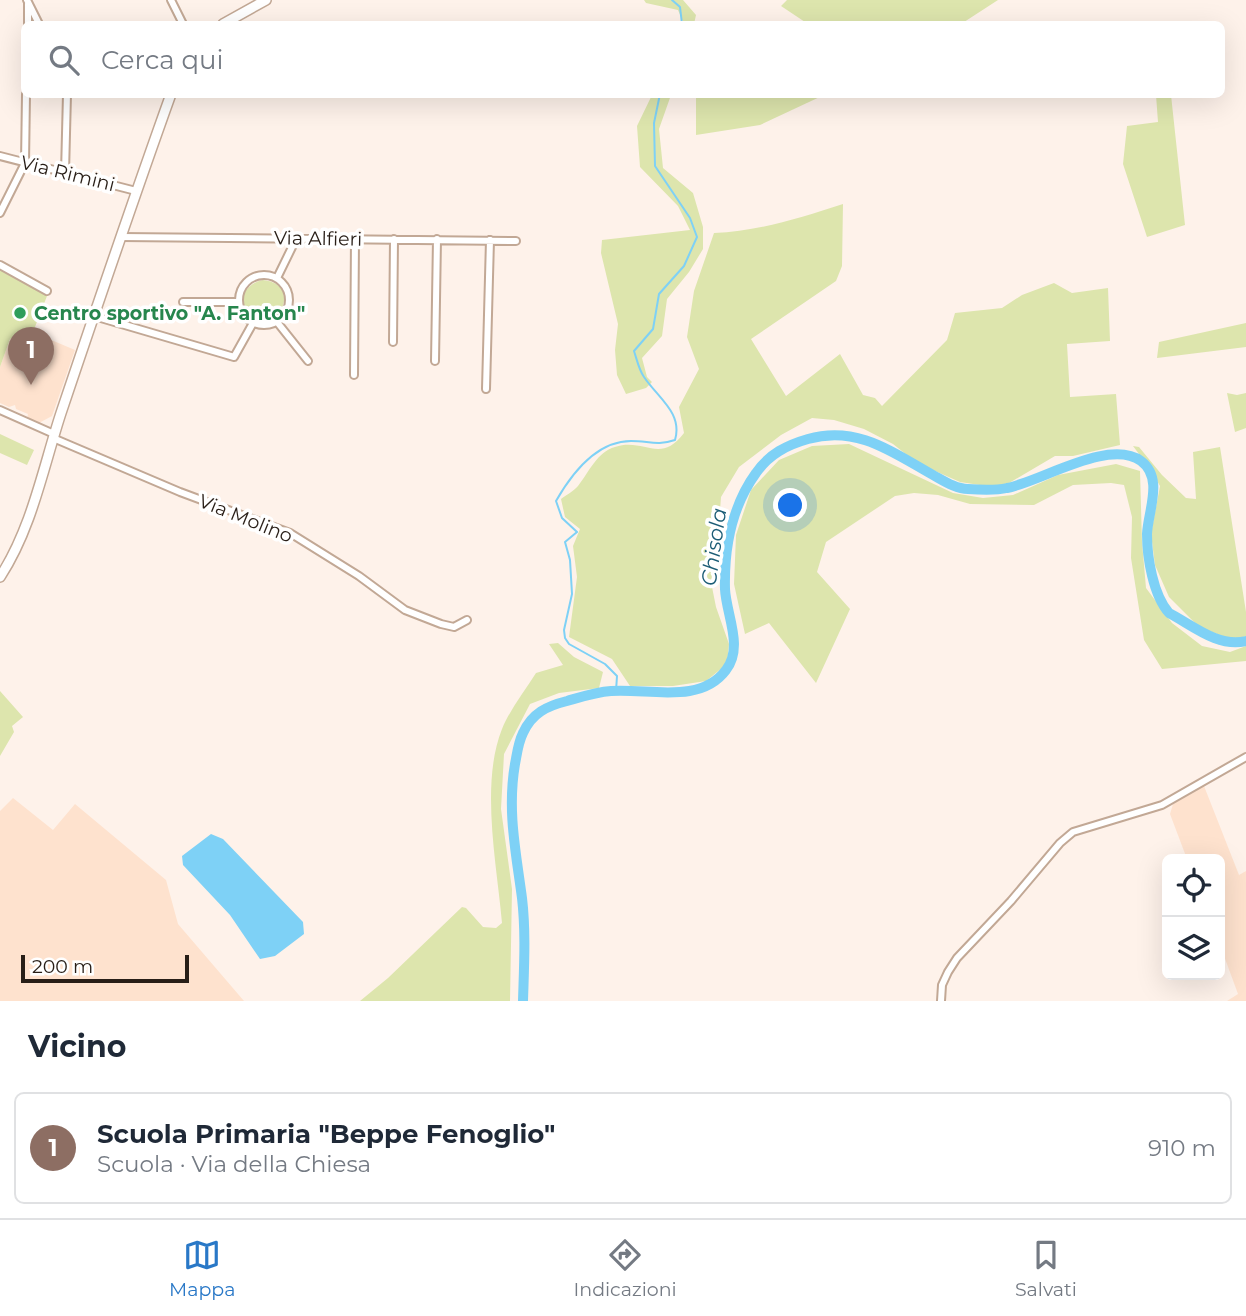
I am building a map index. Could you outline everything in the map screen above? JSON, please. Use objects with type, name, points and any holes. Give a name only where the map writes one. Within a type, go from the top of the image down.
[{"type":"street","points":[[171,0],[182,21]]},
{"type":"street","points":[[228,21],[266,0]]},
{"type":"street","points":[[28,1],[28,21]]},
{"type":"street","points":[[28,1],[38,21]]},
{"type":"street","points":[[0,213],[24,163],[26,98]]},
{"type":"street","points":[[65,173],[67,98]]},
{"type":"street","points":[[0,578],[20,539],[36,496],[53,436],[170,98]]},
{"type":"street","name":"Via Rimini","points":[[0,156],[136,191]]},
{"type":"street","name":"Via Alfieri","points":[[121,237],[516,241]]},
{"type":"street","points":[[277,278],[297,237]]},
{"type":"street","points":[[354,375],[355,238]]},
{"type":"street","points":[[393,342],[394,239]]},
{"type":"street","points":[[435,361],[438,239]]},
{"type":"street","points":[[486,389],[490,240]]},
{"type":"street","points":[[0,265],[47,291]]},
{"type":"street","points":[[260,275],[277,278],[287,289],[287,311],[277,322],[263,325],[253,323],[243,314],[239,302],[241,290],[252,278],[260,275]]},
{"type":"street","points":[[183,302],[239,302]]},
{"type":"street","points":[[94,316],[234,357],[253,323]]},
{"type":"street","points":[[277,322],[307,361]]},
{"type":"street","name":"Via Molino","points":[[0,410],[180,492],[290,533],[359,576],[405,610],[454,627],[467,620]]},
{"type":"street","points":[[941,1001],[943,985],[957,958],[1060,843],[1073,832],[1162,805],[1246,757]]},
{"type":"shaded area","points":[[30,331],[75,350],[52,416],[39,423],[27,419],[28,414],[16,409],[15,405],[9,407],[0,403],[0,367],[10,339]]},
{"type":"shaded area","points":[[1204,786],[1239,875],[1246,871],[1246,1001],[1227,1001],[1238,994],[1225,959],[1225,854],[1185,854],[1170,814],[1173,804]]},
{"type":"shaded area","points":[[13,798],[53,830],[75,804],[166,880],[178,924],[244,1001],[0,1001],[0,811]]},
{"type":"green space","points":[[644,0],[683,0],[696,15],[695,21],[683,21],[678,10],[646,3]]},
{"type":"green space","points":[[787,0],[998,0],[966,21],[804,21],[781,6]]},
{"type":"green space","points":[[651,98],[670,98],[659,129],[663,168],[693,193],[703,227],[703,249],[667,299],[662,336],[642,358],[647,377],[652,382],[646,388],[626,394],[617,375],[615,350],[618,324],[601,253],[602,240],[690,230],[678,206],[640,167],[637,126]]},
{"type":"green space","points":[[696,98],[818,98],[760,125],[696,135]]},
{"type":"green space","points":[[1156,98],[1171,98],[1185,225],[1147,237],[1123,164],[1127,126],[1158,122]]},
{"type":"green space","points":[[843,204],[842,266],[836,281],[751,339],[786,396],[840,354],[863,395],[875,398],[882,406],[947,340],[955,313],[1002,308],[1022,295],[1054,283],[1072,293],[1108,288],[1110,341],[1067,344],[1070,397],[1116,394],[1120,445],[1073,456],[1055,456],[1009,483],[993,487],[960,482],[917,463],[893,444],[864,429],[834,420],[812,418],[781,435],[739,467],[721,497],[711,582],[716,607],[729,644],[727,664],[706,681],[673,686],[630,686],[612,659],[569,637],[577,577],[573,546],[580,529],[565,517],[561,499],[576,488],[603,453],[625,445],[659,449],[675,442],[684,433],[679,407],[699,369],[687,337],[694,291],[714,233],[763,227]]},
{"type":"green space","name":"Centro sportivo \"A. Fanton\"","points":[[0,270],[47,296],[33,332],[10,339],[0,367]]},
{"type":"green space","points":[[263,280],[276,284],[283,292],[284,301],[281,310],[266,322],[256,321],[247,313],[243,302],[248,288]]},
{"type":"green space","points":[[1246,323],[1246,347],[1157,358],[1159,342]]},
{"type":"green space","points":[[1227,393],[1246,393],[1246,428],[1235,432]]},
{"type":"green space","points":[[0,434],[34,450],[27,465],[0,453]]},
{"type":"green space","points":[[849,444],[953,493],[983,498],[1013,495],[1058,475],[1116,464],[1140,471],[1146,588],[1172,623],[1202,646],[1230,652],[1246,646],[1246,661],[1162,669],[1144,640],[1131,558],[1132,517],[1124,485],[1073,485],[1034,505],[970,504],[938,495],[914,493],[895,496],[826,542],[817,572],[850,609],[816,683],[769,623],[745,634],[734,584],[736,535],[751,490],[779,460],[812,446]]},
{"type":"green space","points":[[1133,446],[1139,447],[1186,498],[1196,499],[1193,452],[1220,447],[1246,612],[1246,636],[1233,640],[1199,627],[1169,597],[1155,565],[1151,534],[1160,486]]},
{"type":"green space","points":[[558,643],[574,657],[603,672],[599,688],[559,693],[530,704],[504,754],[501,809],[512,889],[510,1001],[360,1001],[462,907],[483,927],[496,928],[502,923],[492,825],[495,751],[505,722],[536,673],[563,665],[549,644]]},
{"type":"green space","points":[[0,691],[23,717],[12,726],[14,732],[0,756]]},
{"type":"water","points":[[211,834],[223,839],[303,922],[304,934],[275,956],[260,959],[230,915],[183,865],[182,856]]},
{"type":"waterway","points":[[672,0],[680,7],[682,21]]},
{"type":"waterway","points":[[616,691],[617,676],[605,664],[569,644],[565,638],[564,630],[572,594],[570,560],[565,542],[577,532],[562,518],[556,501],[587,460],[607,446],[619,442],[658,443],[675,440],[676,422],[668,406],[642,374],[634,351],[653,329],[659,294],[684,266],[697,237],[690,218],[655,166],[654,123],[659,98]]},
{"type":"waterway","name":"Chisola","points":[[523,1001],[524,924],[513,831],[512,798],[515,764],[523,733],[536,715],[560,703],[611,691],[688,691],[715,681],[726,670],[734,651],[725,589],[731,528],[741,499],[756,473],[773,455],[786,447],[826,436],[858,438],[874,443],[955,486],[983,490],[1021,484],[1094,458],[1127,455],[1141,461],[1152,476],[1148,554],[1155,586],[1163,605],[1169,613],[1215,638],[1246,641]]},
{"type":"place","name":"Centro sportivo \"A. Fanton\"","points":[[20,313]]},
{"type":"place","name":"Scuola Primaria \"Beppe Fenoglio\"","points":[[31,385]]}]
